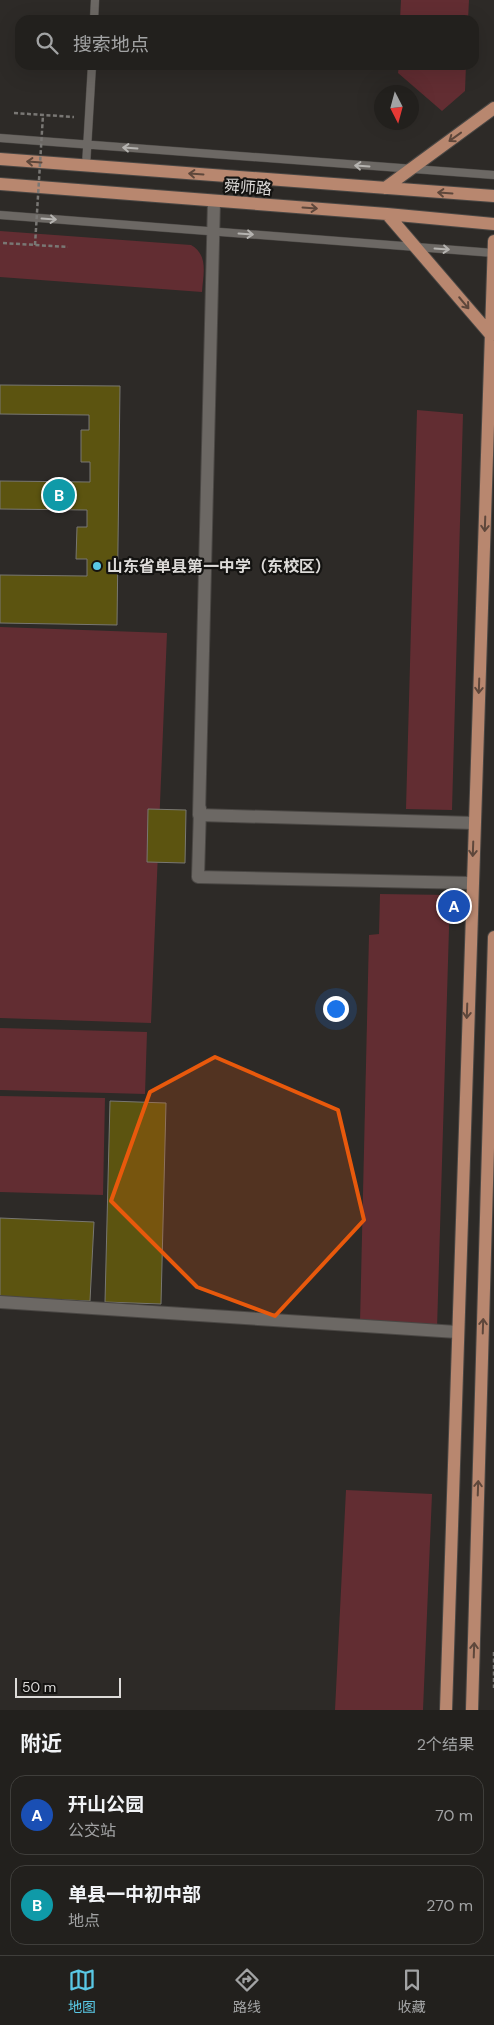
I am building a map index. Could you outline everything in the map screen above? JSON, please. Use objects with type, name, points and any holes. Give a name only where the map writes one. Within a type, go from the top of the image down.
[{"type":"main road","points":[[385,188],[494,108]]},
{"type":"main road","name":"舜师路","points":[[0,159],[494,196]]},
{"type":"main road","name":"舜师路","points":[[0,184],[494,224]]},
{"type":"main road","points":[[387,214],[492,335]]},
{"type":"main road","points":[[446,1710],[494,241]]},
{"type":"main road","points":[[482,1710],[472,1705],[494,937]]},
{"type":"street","points":[[214,201],[198,877],[472,883]]},
{"type":"street","points":[[200,806],[200,815],[474,823]]},
{"type":"street","points":[[0,1302],[457,1332]]},
{"type":"lane","points":[[94,15],[95,0]]},
{"type":"lane","points":[[86,166],[92,70]]},
{"type":"lane","points":[[0,138],[494,175]]},
{"type":"lane","points":[[0,215],[494,253]]},
{"type":"path","points":[[14,113],[74,118]]},
{"type":"path","points":[[35,245],[43,115]]},
{"type":"path","points":[[3,243],[68,247]]},
{"type":"path","points":[[494,1652],[494,1688]]},
{"type":"highlighted area","points":[[215,1057],[338,1110],[364,1220],[275,1316],[197,1287],[111,1201],[150,1092]]},
{"type":"shaded area","points":[[401,0],[469,0],[468,15],[400,15]]},
{"type":"shaded area","points":[[398,70],[466,70],[465,91],[442,111],[419,91],[419,85],[412,85],[398,73]]},
{"type":"shaded area","points":[[0,231],[191,245],[197,249],[203,260],[202,292],[0,277]]},
{"type":"shaded area","points":[[417,410],[463,414],[452,810],[406,809]]},
{"type":"shaded area","points":[[0,627],[167,633],[151,1023],[0,1018]]},
{"type":"shaded area","points":[[380,894],[450,895],[437,1329],[360,1323],[369,935],[379,934]]},
{"type":"shaded area","points":[[0,1028],[147,1032],[145,1094],[0,1090]]},
{"type":"shaded area","points":[[0,1096],[105,1098],[103,1195],[0,1192]]},
{"type":"shaded area","points":[[346,1490],[432,1494],[423,1710],[335,1710]]},
{"type":"building","points":[[0,385],[120,386],[117,625],[0,623],[0,575],[87,576],[87,559],[76,559],[77,527],[87,527],[87,510],[0,509],[0,481],[90,482],[90,462],[81,462],[81,430],[89,430],[89,415],[0,414]]},
{"type":"building","points":[[148,809],[186,810],[185,863],[147,862]]},
{"type":"building","points":[[110,1101],[166,1103],[161,1304],[105,1302]]},
{"type":"building","points":[[0,1218],[94,1222],[90,1301],[0,1297]]},
{"type":"place","name":"单县一中初中部","points":[[59,495]]},
{"type":"place","name":"山东省单县第一中学（东校区）","points":[[97,566]]},
{"type":"place","name":"幵山公园","points":[[454,906]]}]
